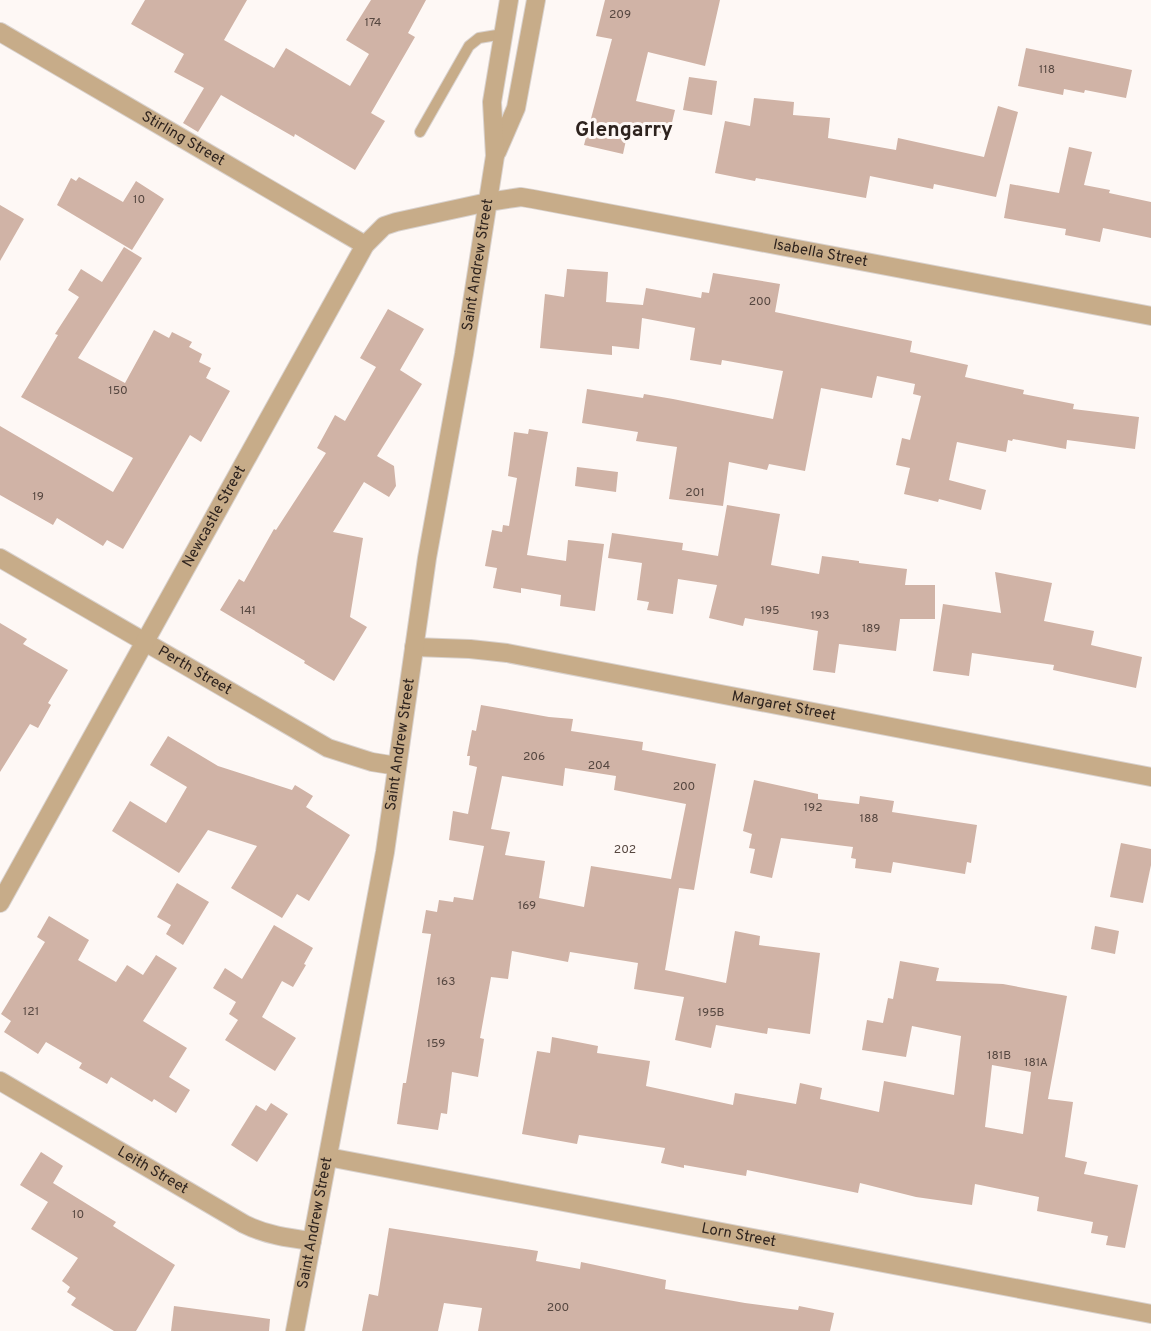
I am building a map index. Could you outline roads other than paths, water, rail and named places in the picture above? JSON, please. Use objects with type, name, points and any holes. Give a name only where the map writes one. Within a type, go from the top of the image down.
[{"type":"street","name":"Saint Andrew Street","points":[[295,1331],[385,852],[426,558],[464,354],[495,156],[492,102],[508,0]]},
{"type":"street","name":"Saint Andrew Street","points":[[495,156],[516,108],[536,0]]},
{"type":"street","name":"Stirling Street","points":[[0,32],[365,244]]},
{"type":"street","name":"Isabella Street","points":[[488,202],[521,197],[533,199],[1151,316]]},
{"type":"street","name":"Newcastle Street","points":[[0,903],[365,244],[378,231],[390,224],[488,202]]},
{"type":"street","name":"Perth Street","points":[[0,558],[328,748],[372,762],[397,766]]},
{"type":"street","name":"Margaret Street","points":[[414,647],[507,653],[1151,777]]},
{"type":"street","name":"Leith Street","points":[[0,1080],[257,1231],[280,1238],[312,1241]]},
{"type":"street","name":"Lorn Street","points":[[328,1157],[1151,1314]]},
{"type":"lane","points":[[420,132],[469,46],[479,38],[503,34]]},
{"type":"district","name":"Glengarry","points":[[624,130]]}]
